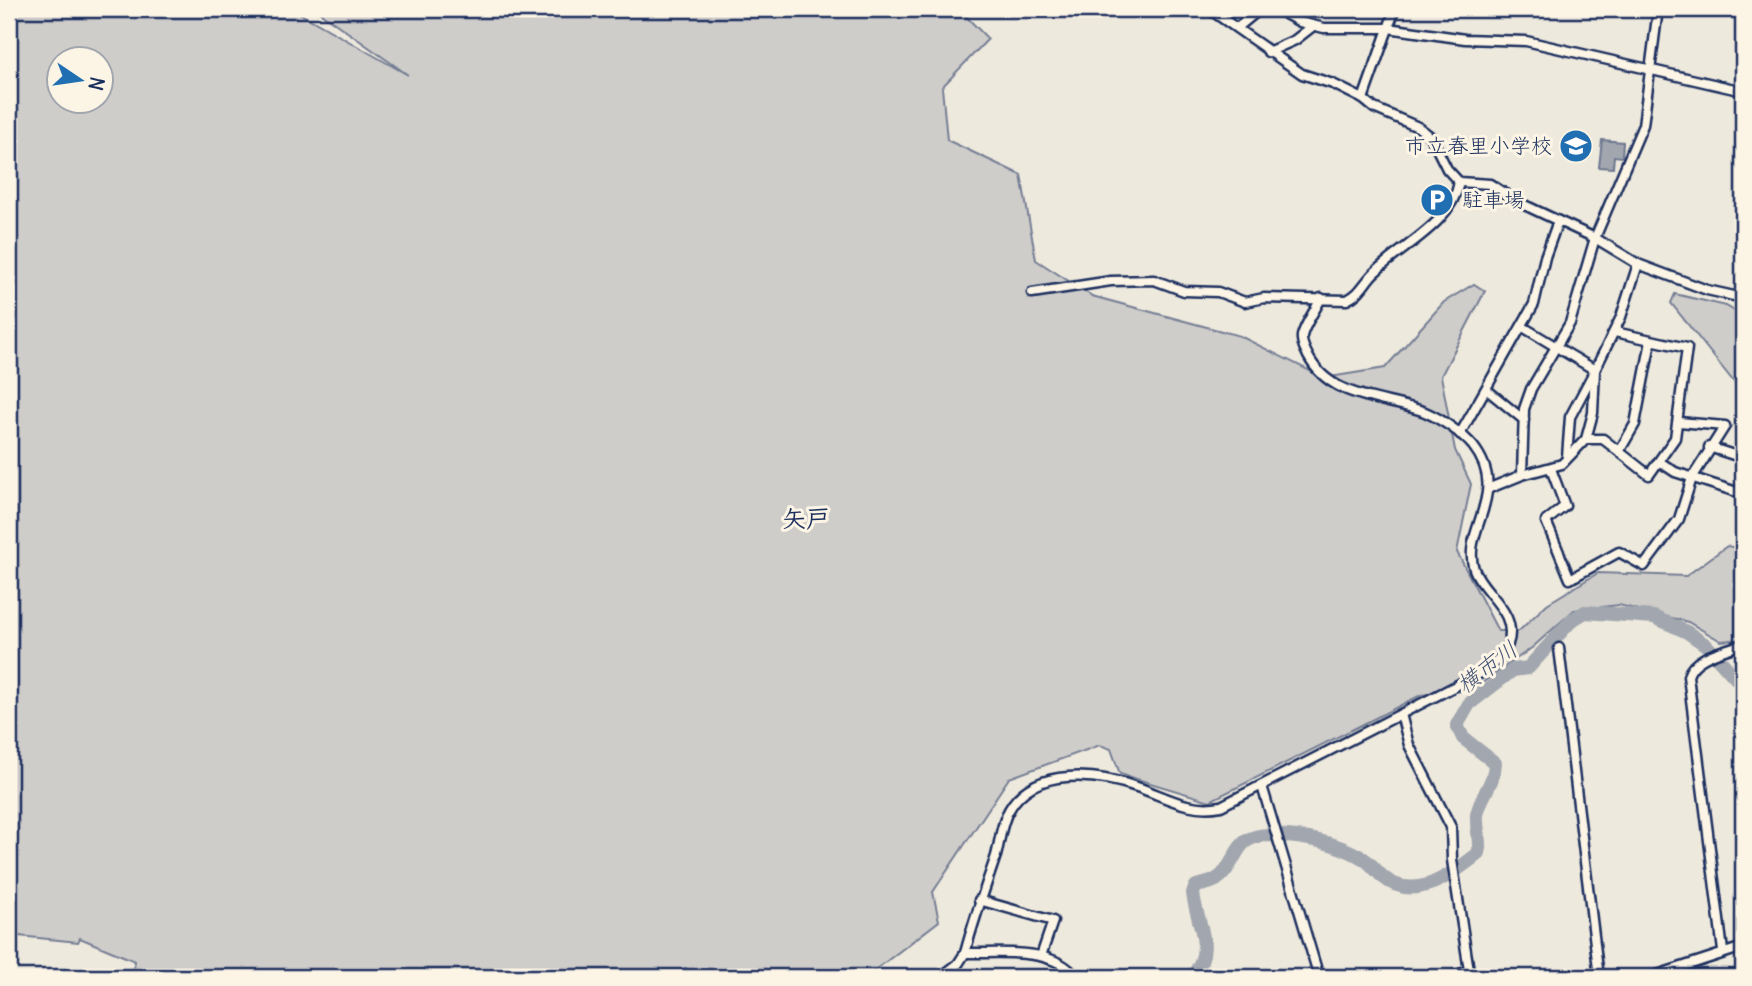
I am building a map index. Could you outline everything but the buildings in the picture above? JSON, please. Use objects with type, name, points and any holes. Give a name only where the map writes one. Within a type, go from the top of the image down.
[{"type":"street","points":[[1209,9],[1302,74],[1333,84],[1363,99],[1374,108],[1418,127],[1431,137],[1447,169],[1459,182],[1490,184],[1518,202],[1595,238],[1638,264],[1707,290],[1743,298]]},
{"type":"street","points":[[1237,28],[1261,9]]},
{"type":"street","points":[[1276,9],[1313,26],[1388,29],[1465,39],[1526,41],[1743,91]]},
{"type":"street","points":[[1363,99],[1395,9]]},
{"type":"street","points":[[1522,475],[1524,421],[1531,389],[1557,348],[1579,297],[1595,238],[1643,125],[1658,9]]},
{"type":"street","points":[[1268,52],[1295,40],[1313,26]]},
{"type":"street","points":[[1032,293],[1111,281],[1154,279],[1184,291],[1218,292],[1245,302],[1321,298],[1347,300],[1359,294],[1372,274],[1441,217],[1456,199],[1459,182]]},
{"type":"street","points":[[1460,434],[1534,304],[1545,257],[1558,221]]},
{"type":"street","points":[[1567,457],[1570,417],[1615,332],[1638,264]]},
{"type":"street","points":[[941,977],[958,964],[965,953],[1008,811],[1023,792],[1043,780],[1064,777],[1127,784],[1183,806],[1222,806],[1479,674],[1497,661],[1508,644],[1509,627],[1504,613],[1473,567],[1474,550],[1490,488],[1480,458],[1460,434],[1426,413],[1356,394],[1328,379],[1311,362],[1302,344],[1303,334],[1321,298]]},
{"type":"street","points":[[1523,327],[1595,370]]},
{"type":"street","points":[[1586,439],[1603,439],[1649,475],[1675,438],[1687,348],[1615,332]]},
{"type":"street","points":[[1620,450],[1635,424],[1651,341]]},
{"type":"street","points":[[1490,488],[1522,475],[1551,470],[1562,464],[1586,439],[1593,414],[1595,370]]},
{"type":"street","points":[[1486,389],[1524,421]]},
{"type":"street","points":[[1551,470],[1565,506],[1546,521],[1570,579],[1619,552],[1644,566],[1679,519],[1692,478],[1709,447],[1725,426],[1679,422]]},
{"type":"street","points":[[1709,447],[1743,458]]},
{"type":"street","points":[[1660,462],[1692,478],[1743,494]]},
{"type":"street","points":[[1723,951],[1688,676],[1691,665],[1743,644]]},
{"type":"street","points":[[1559,648],[1599,977]]},
{"type":"street","points":[[1401,714],[1413,753],[1451,827],[1452,860],[1469,974],[1449,977]]},
{"type":"street","points":[[1262,786],[1319,977]]},
{"type":"street","points":[[979,900],[1053,921],[1041,956]]},
{"type":"street","points":[[1651,977],[1667,975],[1723,951],[1743,947]]},
{"type":"street","points":[[965,953],[1041,956],[1062,964],[1076,977]]},
{"type":"shaded area","points":[[9,9],[292,9],[408,75],[315,9],[959,9],[988,39],[942,87],[947,140],[1021,175],[1036,260],[1092,296],[1240,336],[1324,378],[1385,368],[1444,302],[1474,284],[1485,291],[1441,376],[1455,450],[1471,484],[1457,552],[1498,631],[1519,631],[1547,604],[1598,573],[1686,576],[1727,546],[1743,549],[1743,639],[1721,641],[1688,622],[1619,605],[1574,610],[1533,647],[1472,690],[1421,695],[1210,801],[1120,774],[1111,749],[1100,745],[1009,778],[933,892],[939,921],[866,977],[701,977],[685,968],[670,977],[133,977],[135,961],[80,938],[78,942],[9,935]]},
{"type":"shaded area","points":[[1602,140],[1623,142],[1622,157],[1614,156],[1613,168],[1599,167]]},
{"type":"shaded area","points":[[1675,294],[1726,306],[1743,316],[1743,427],[1741,391],[1671,303]]},
{"type":"waterway","name":"横市川","points":[[1192,977],[1203,956],[1204,946],[1193,893],[1196,886],[1212,882],[1221,876],[1243,843],[1250,839],[1271,835],[1328,843],[1359,856],[1395,885],[1408,887],[1434,883],[1479,853],[1477,815],[1495,763],[1463,738],[1457,725],[1469,704],[1513,670],[1528,668],[1572,620],[1585,612],[1654,617],[1687,632],[1706,645],[1743,686]]},
{"type":"place","name":"市立春里小学校","points":[[1576,146]]},
{"type":"place","name":"駐車場","points":[[1437,200]]},
{"type":"district","name":"矢戸","points":[[806,519]]}]
